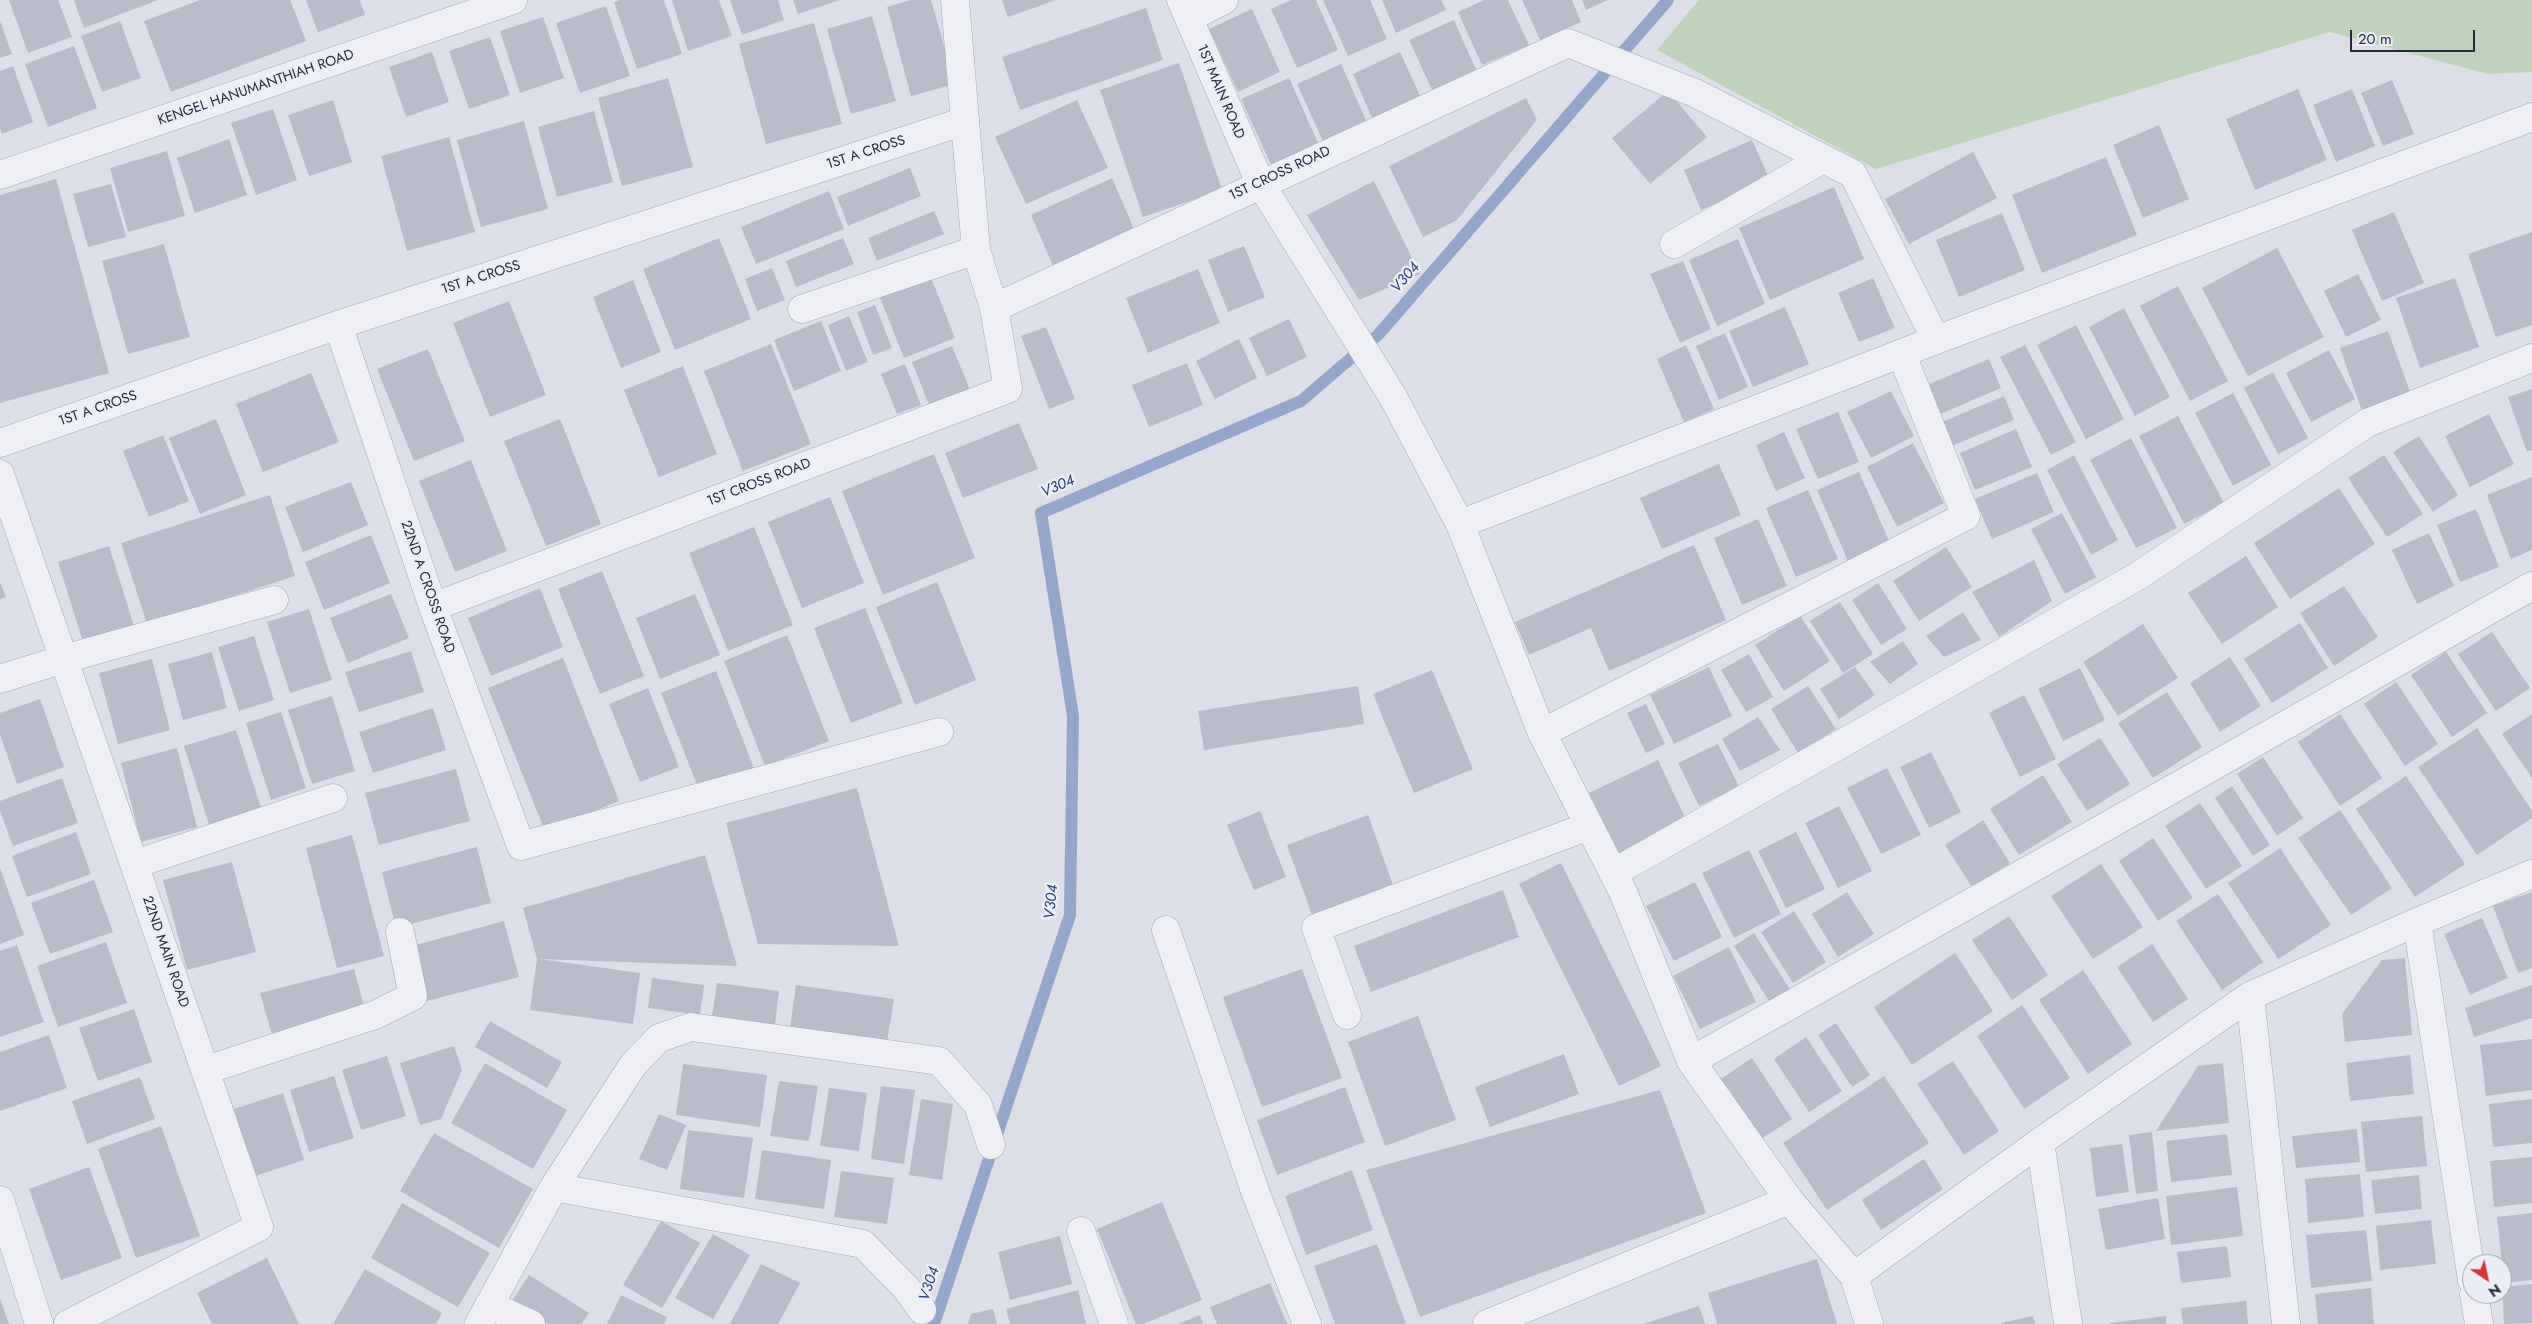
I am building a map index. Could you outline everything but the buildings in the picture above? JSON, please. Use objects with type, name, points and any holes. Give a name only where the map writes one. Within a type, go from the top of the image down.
[{"type":"street","name":"KENGEL HANUMANTHIAH ROAD","points":[[0,175],[513,0]]},
{"type":"street","name":"1ST CROSS ROAD","points":[[432,606],[1008,389],[994,308],[976,250],[955,0]]},
{"type":"street","points":[[1185,9],[1224,0]]},
{"type":"street","name":"1ST MAIN ROAD","points":[[1185,9],[1260,183],[1393,398],[1460,524],[1542,732],[1613,873],[1691,1061],[1789,1200],[1854,1276]]},
{"type":"street","name":"1ST CROSS ROAD","points":[[994,308],[1260,183],[1568,43],[1695,92],[1823,159]]},
{"type":"street","points":[[1460,524],[1902,355],[1936,340],[2532,117]]},
{"type":"street","name":"1ST A CROSS","points":[[0,443],[338,325],[965,121]]},
{"type":"street","points":[[1674,244],[1823,159],[1853,174],[1936,340]]},
{"type":"street","points":[[802,310],[976,250]]},
{"type":"street","name":"22ND A CROSS ROAD","points":[[338,325],[432,606],[521,846],[939,732]]},
{"type":"street","points":[[1542,732],[1966,516],[1902,355]]},
{"type":"street","points":[[1613,873],[2138,576],[2367,424],[2532,358]]},
{"type":"street","name":"22ND MAIN ROAD","points":[[0,474],[259,1226],[68,1324]]},
{"type":"street","points":[[1691,1061],[2532,586]]},
{"type":"street","points":[[0,679],[274,600]]},
{"type":"street","points":[[134,864],[333,798]]},
{"type":"street","points":[[1347,1015],[1316,928],[1589,826]]},
{"type":"street","points":[[1869,1324],[1854,1276],[2040,1142],[2250,996],[2417,922],[2532,874]]},
{"type":"street","points":[[2417,922],[2468,1254]]},
{"type":"street","points":[[1166,930],[1256,1194],[1307,1324]]},
{"type":"street","points":[[206,1070],[375,1016],[413,996],[400,932]]},
{"type":"street","points":[[2250,996],[2286,1324]]},
{"type":"street","points":[[531,1324],[484,1315],[554,1187],[633,1065],[659,1038],[691,1026],[939,1061],[978,1106],[991,1145]]},
{"type":"street","points":[[2040,1142],[2068,1324]]},
{"type":"street","points":[[554,1187],[863,1244],[907,1288],[922,1310]]},
{"type":"street","points":[[0,1200],[39,1324]]},
{"type":"street","points":[[1488,1324],[1789,1200]]},
{"type":"street","points":[[1080,1231],[1114,1324]]},
{"type":"street","points":[[2476,1304],[2479,1324]]},
{"type":"green space","points":[[1699,0],[2532,0],[2532,72],[2488,74],[2330,32],[1876,169],[1657,50]]},
{"type":"waterway","name":"V304","points":[[934,1324],[1070,915],[1073,716],[1041,513],[1301,401],[1378,335],[1668,0]]}]
